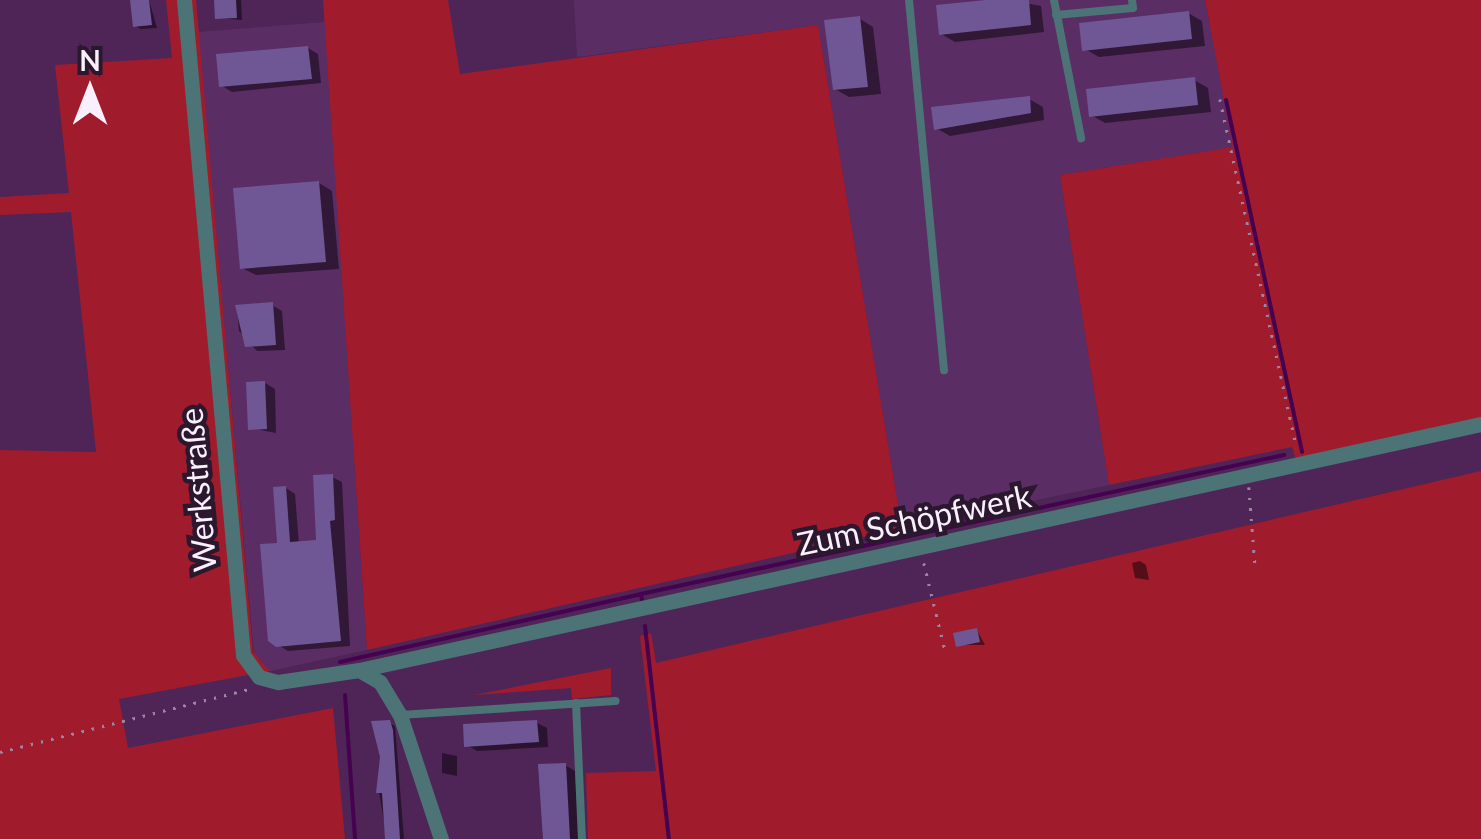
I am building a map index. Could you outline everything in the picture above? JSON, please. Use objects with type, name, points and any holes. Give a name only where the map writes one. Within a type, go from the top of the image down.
[{"type":"street","name":"Werkstraße","points":[[184,0],[236,628],[244,655],[260,676]]},
{"type":"street","name":"Zum Schöpfwerk","points":[[358,670],[1481,424]]},
{"type":"street","points":[[260,676],[278,682],[358,670],[380,682],[400,715],[441,839]]},
{"type":"lane","points":[[908,0],[944,370]]},
{"type":"lane","points":[[1054,0],[1082,138]]},
{"type":"lane","points":[[1056,15],[1133,8],[1132,0]]},
{"type":"lane","points":[[400,715],[616,700]]},
{"type":"lane","points":[[576,703],[582,839]]},
{"type":"path","points":[[1220,99],[1301,464]]},
{"type":"path","points":[[1246,476],[1255,564]]},
{"type":"path","points":[[920,546],[946,650]]},
{"type":"path","points":[[0,752],[246,692],[260,676]]},
{"type":"shaded area","points":[[166,0],[196,0],[253,652],[270,671],[119,699],[128,748],[333,708],[345,839],[0,839],[0,450],[96,452],[71,212],[0,215],[0,197],[69,193],[55,65],[172,58]]},
{"type":"shaded area","points":[[323,0],[448,0],[460,74],[818,25],[902,528],[367,650]]},
{"type":"shaded area","points":[[574,0],[1205,0],[1234,147],[1060,175],[1109,485],[902,528],[818,25],[577,57]]},
{"type":"shaded area","points":[[1205,0],[1481,0],[1481,418],[1296,460],[1292,447],[1109,485],[1060,175],[1233,147]]},
{"type":"shaded area","points":[[325,22],[367,650],[270,671],[254,653],[198,32]]},
{"type":"shaded area","points":[[1481,471],[1481,839],[588,839],[586,773],[656,771],[640,636],[651,633],[656,663]]},
{"type":"shaded area","points":[[611,668],[611,695],[572,699],[571,688],[474,695]]},
{"type":"building","points":[[130,0],[149,0],[152,25],[133,27]]},
{"type":"building","points":[[214,0],[236,0],[237,18],[215,19]]},
{"type":"building","points":[[1029,0],[1031,25],[939,35],[936,5]]},
{"type":"building","points":[[1189,11],[1192,39],[1082,51],[1079,23]]},
{"type":"building","points":[[860,16],[868,87],[833,90],[824,20]]},
{"type":"building","points":[[308,46],[312,79],[219,87],[216,54]]},
{"type":"building","points":[[1195,77],[1198,105],[1089,117],[1086,89]]},
{"type":"building","points":[[1030,96],[1031,113],[934,130],[931,107]]},
{"type":"building","points":[[319,181],[326,262],[240,269],[233,188]]},
{"type":"building","points":[[273,302],[276,345],[245,347],[235,305]]},
{"type":"building","points":[[265,381],[267,429],[248,430],[246,382]]},
{"type":"building","points":[[333,474],[335,520],[330,521],[341,641],[276,647],[268,641],[260,544],[277,543],[273,487],[286,486],[290,542],[316,540],[313,475]]},
{"type":"building","points":[[977,628],[980,642],[956,647],[953,633]]},
{"type":"building","points":[[390,720],[400,839],[385,839],[382,793],[376,793],[380,757],[371,721]]},
{"type":"building","points":[[537,720],[539,742],[464,747],[463,724]]},
{"type":"building","points":[[566,763],[570,839],[543,839],[538,764]]},
{"type":"waterway","points":[[1226,100],[1302,452]]},
{"type":"waterway","points":[[642,600],[641,594],[1284,455]]},
{"type":"waterway","points":[[340,662],[641,594]]},
{"type":"waterway","points":[[645,626],[669,839]]},
{"type":"waterway","points":[[345,695],[355,839]]}]
